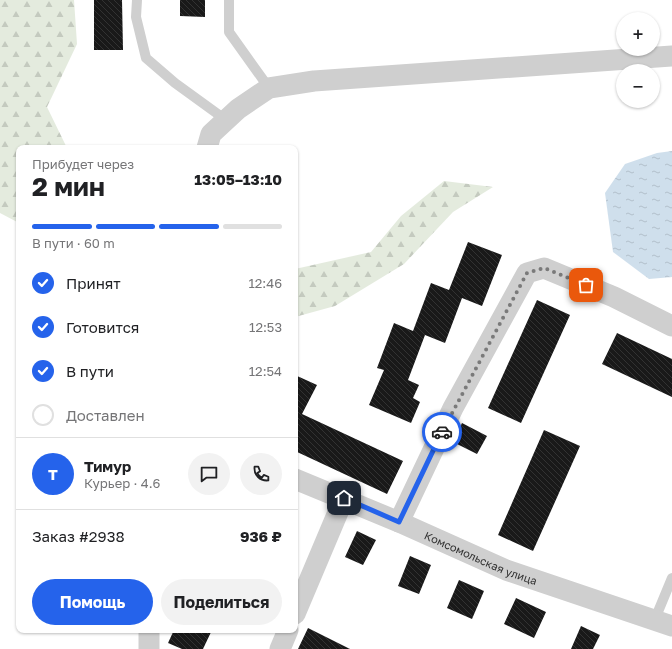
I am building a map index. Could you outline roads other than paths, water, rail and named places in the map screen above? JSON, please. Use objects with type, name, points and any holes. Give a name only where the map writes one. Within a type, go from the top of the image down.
[{"type":"street","points":[[208,145],[211,134],[226,120],[238,109],[269,88],[314,80],[672,56]]},
{"type":"street","points":[[399,522],[453,408],[527,273],[544,268],[614,297],[672,326]]},
{"type":"street","name":"Комсомольская улица","points":[[298,480],[344,498],[506,570],[663,623]]},
{"type":"street","points":[[298,607],[344,498]]},
{"type":"street","points":[[149,633],[149,649]]},
{"type":"street","points":[[280,649],[287,633]]},
{"type":"lane","points":[[137,0],[136,17],[146,58],[175,83],[226,120]]},
{"type":"lane","points":[[229,0],[229,32],[269,88]]},
{"type":"lane","points":[[663,623],[672,578]]},
{"type":"water","points":[[672,151],[672,277],[649,279],[613,252],[605,193],[625,164],[657,153]]}]
